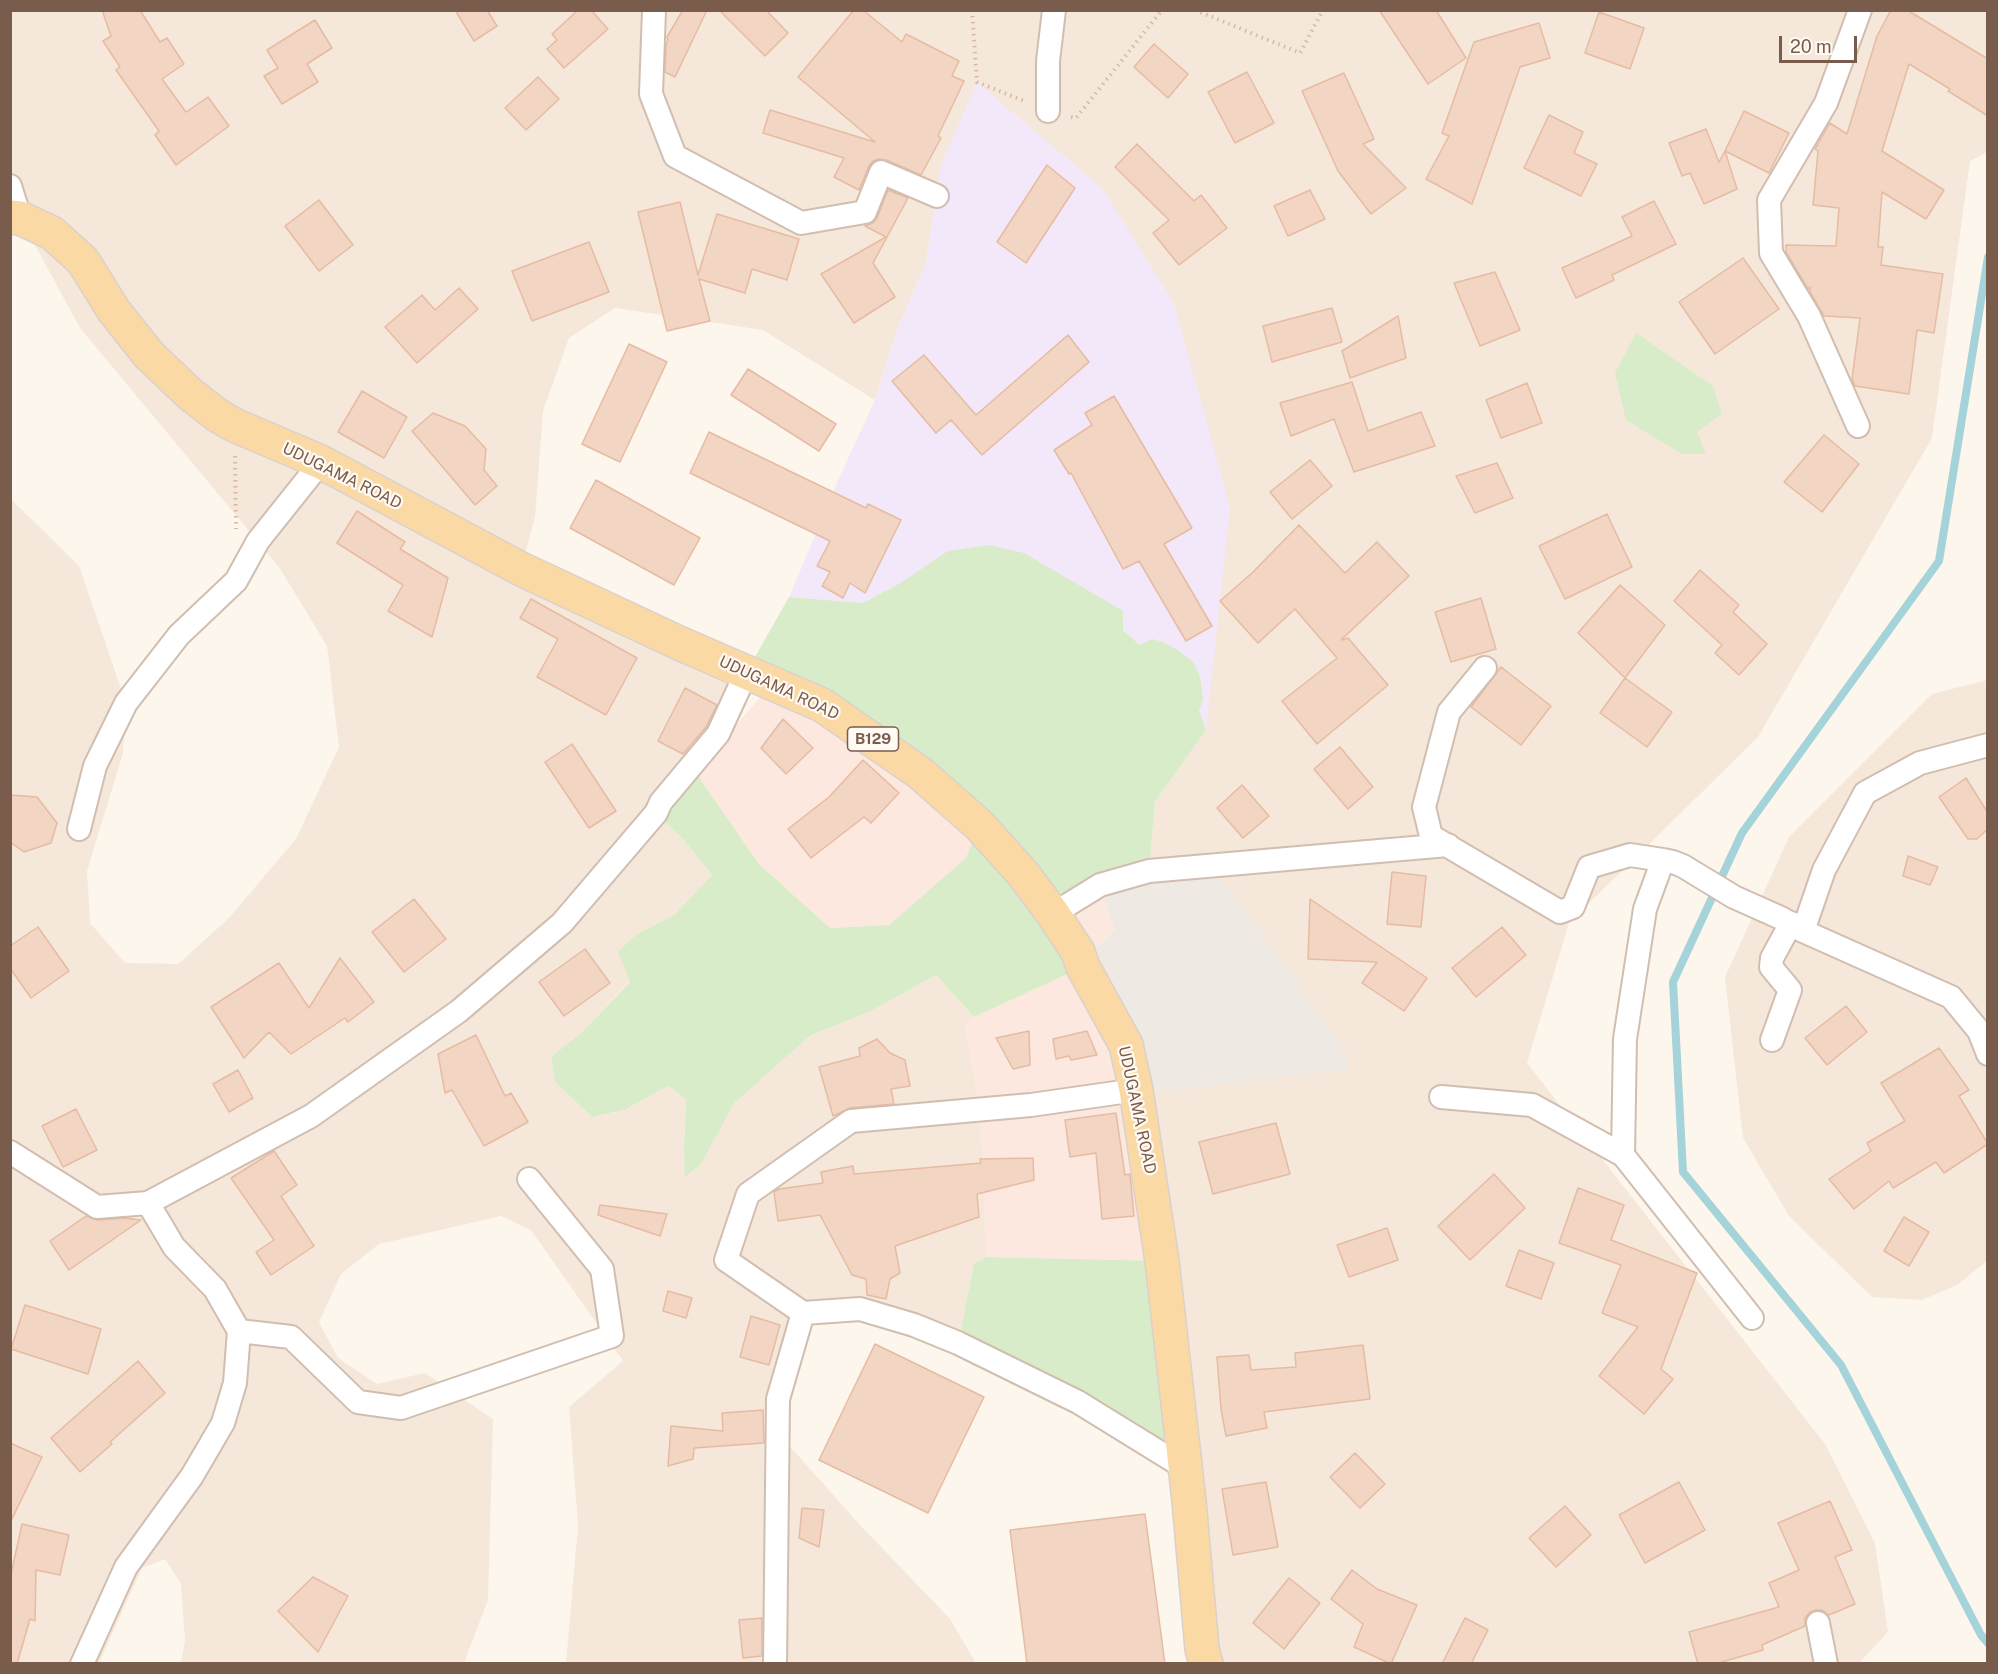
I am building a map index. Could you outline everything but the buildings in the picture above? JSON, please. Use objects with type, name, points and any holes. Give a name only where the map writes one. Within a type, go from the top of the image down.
[{"type":"main road","name":"UDUGAMA ROAD","points":[[15,217],[52,232],[83,261],[114,311],[148,356],[217,415],[234,425],[321,462],[521,569],[679,643],[822,705],[920,773],[979,825],[1024,875],[1078,952],[1083,967],[1126,1045],[1136,1090],[1158,1228],[1185,1468],[1202,1649],[1206,1664]]},
{"type":"street","points":[[654,10],[651,94],[675,156],[801,223],[865,212],[881,172],[937,196]]},
{"type":"street","points":[[1048,111],[1048,61],[1054,10]]},
{"type":"street","points":[[1858,426],[1809,316],[1771,253],[1769,200],[1826,103],[1860,10]]},
{"type":"street","points":[[10,186],[15,217]]},
{"type":"street","points":[[80,830],[95,766],[126,703],[179,635],[236,581],[258,541],[321,462]]},
{"type":"street","points":[[1485,668],[1449,712],[1424,807],[1431,836],[1560,912],[1573,908],[1589,867],[1629,855],[1668,861],[1734,897],[1951,997],[1979,1031],[1988,1054]]},
{"type":"street","points":[[10,1152],[98,1207],[148,1203],[311,1116],[459,1011],[562,923],[656,813],[661,802],[718,734],[747,671]]},
{"type":"street","points":[[1772,1040],[1790,990],[1771,967],[1773,958],[1797,927],[1865,793],[1920,763],[1988,745]]},
{"type":"street","points":[[1053,914],[1100,885],[1149,871],[1448,845]]},
{"type":"street","points":[[1623,1155],[1625,1039],[1645,909],[1668,861]]},
{"type":"street","points":[[1136,1090],[1031,1105],[851,1121],[748,1194],[726,1260],[803,1313],[860,1309],[958,1343],[1078,1402],[1185,1468]]},
{"type":"street","points":[[1441,1097],[1532,1105],[1623,1155],[1752,1318]]},
{"type":"street","points":[[238,1331],[291,1337],[358,1402],[401,1408],[612,1336],[602,1269],[529,1179]]},
{"type":"street","points":[[82,1664],[126,1567],[192,1476],[223,1423],[235,1383],[238,1331],[214,1289],[174,1247],[148,1203]]},
{"type":"street","points":[[775,1664],[778,1399],[803,1313]]},
{"type":"street","points":[[1818,1623],[1826,1664]]},
{"type":"path","points":[[1195,10],[1300,53],[1323,10]]},
{"type":"path","points":[[234,425],[236,533]]},
{"type":"shaded area","points":[[11,11],[1987,11],[1987,152],[1970,161],[1932,438],[1758,737],[1569,923],[1527,1063],[1825,1444],[1875,1543],[1888,1632],[1858,1664],[1206,1663],[1136,1090],[1158,1092],[1348,1068],[1149,871],[1155,802],[1206,730],[937,196],[926,263],[897,330],[875,400],[763,330],[615,308],[569,338],[543,411],[535,517],[521,569],[747,671],[656,813],[683,839],[712,875],[674,915],[637,934],[630,981],[581,1033],[551,1057],[555,1082],[592,1117],[626,1110],[668,1086],[686,1099],[684,1148],[686,1176],[701,1164],[733,1103],[811,1035],[871,1011],[936,975],[974,1017],[965,1024],[980,1109],[987,1257],[974,1263],[958,1343],[914,1325],[803,1313],[777,1432],[862,1527],[950,1619],[976,1663],[566,1663],[578,1526],[569,1407],[623,1361],[531,1230],[501,1216],[379,1244],[341,1274],[319,1322],[338,1358],[377,1384],[425,1373],[493,1419],[488,1600],[464,1663],[181,1663],[185,1640],[181,1584],[165,1559],[142,1568],[99,1663],[11,1663],[10,498],[79,566],[126,703],[123,753],[87,871],[90,923],[125,963],[178,964],[229,918],[296,839],[339,747],[327,646],[279,567],[80,328],[11,201]]},
{"type":"shaded area","points":[[977,82],[1103,189],[1174,304],[1230,508],[1206,730],[1199,711],[1203,699],[1123,630],[902,582],[863,603],[789,597],[875,400],[897,330],[926,263],[940,167]]},
{"type":"shaded area","points":[[1987,680],[1987,1261],[1957,1285],[1922,1300],[1872,1297],[1789,1216],[1743,1138],[1725,977],[1789,837],[1932,694]]},
{"type":"shaded area","points":[[765,692],[810,716],[918,791],[972,842],[966,859],[889,925],[830,928],[759,864],[695,772]]},
{"type":"shaded area","points":[[1212,864],[1348,1056],[1348,1069],[1158,1092],[1136,1090],[1083,967],[1095,949],[1115,930],[1099,886]]},
{"type":"shaded area","points":[[1099,886],[1115,930],[1095,949],[1126,1045],[1162,1261],[987,1257],[980,1109],[965,1023],[1083,967],[1053,914]]},
{"type":"green space","points":[[1636,333],[1713,386],[1722,414],[1697,432],[1706,454],[1682,454],[1626,420],[1615,373]]},
{"type":"green space","points":[[989,545],[1024,553],[1123,611],[1123,630],[1140,645],[1152,639],[1163,642],[1193,662],[1200,677],[1203,699],[1199,711],[1206,730],[1155,802],[1149,871],[1054,914],[1083,967],[974,1017],[936,975],[871,1011],[811,1035],[734,1103],[701,1164],[685,1177],[686,1099],[668,1086],[625,1110],[592,1117],[555,1082],[551,1057],[581,1033],[630,982],[618,952],[637,934],[674,915],[712,875],[683,839],[656,813],[691,766],[759,864],[830,928],[889,925],[966,858],[979,824],[747,671],[789,597],[863,603],[902,582],[948,551]]},
{"type":"green space","points":[[987,1257],[1162,1261],[1185,1468],[958,1343],[974,1263]]},
{"type":"waterway","points":[[1988,257],[1939,561],[1742,833],[1673,982],[1683,1172],[1841,1365],[1981,1635],[1988,1643]]}]
